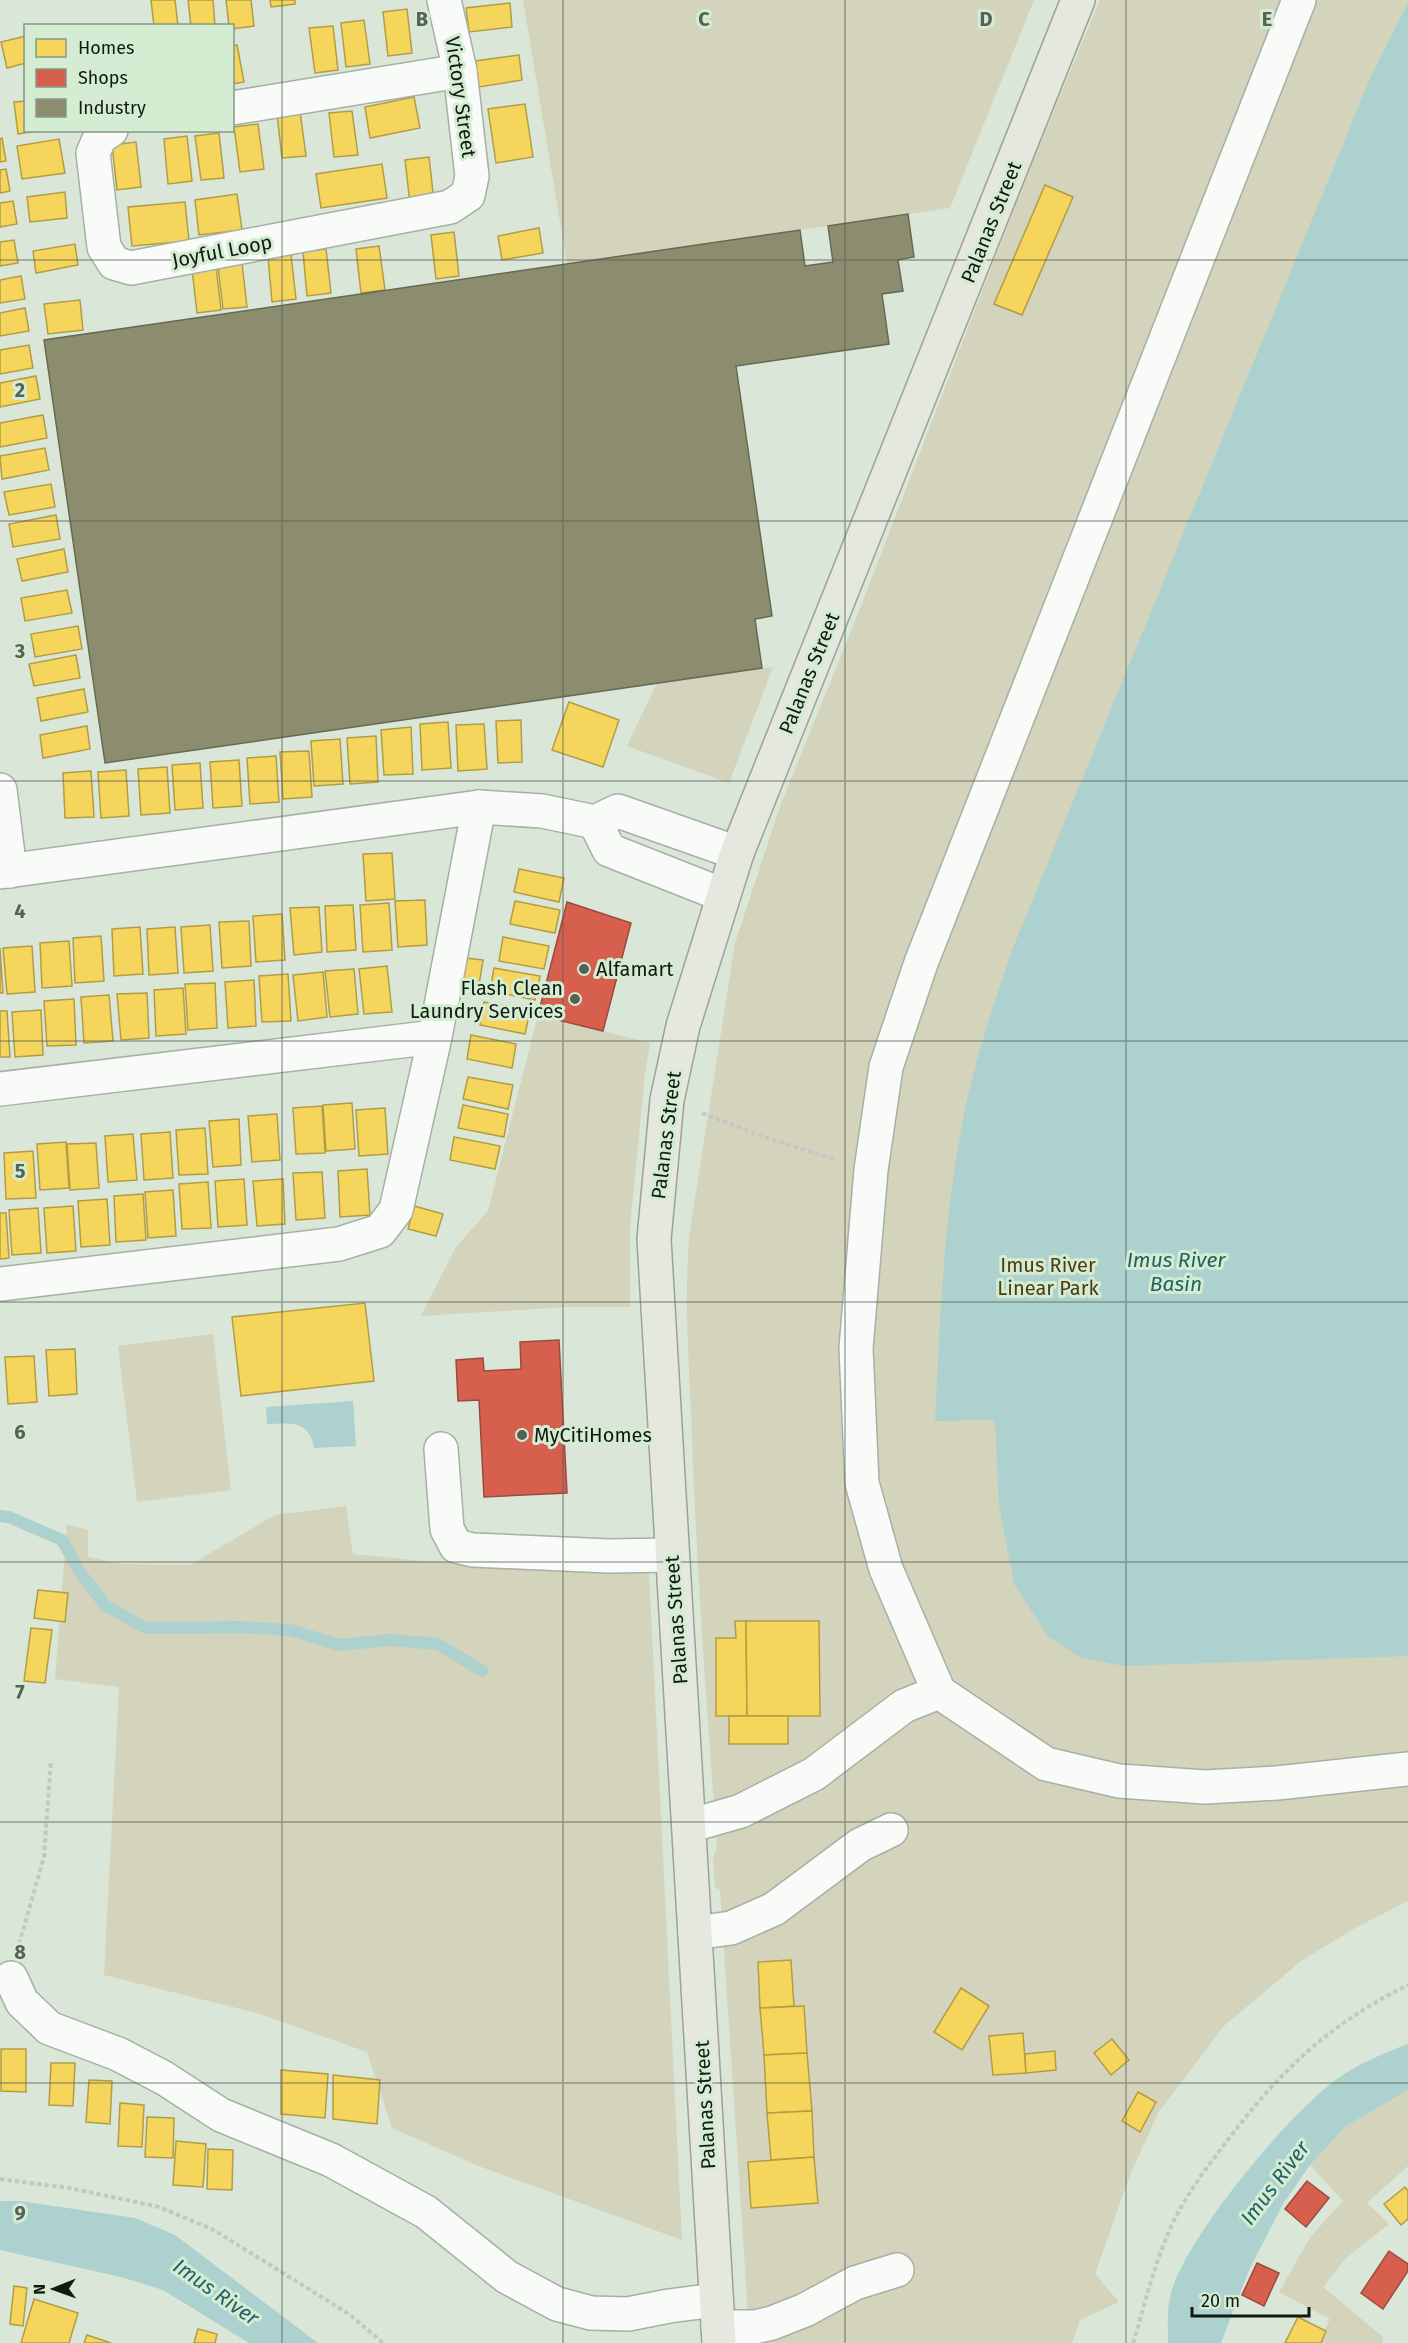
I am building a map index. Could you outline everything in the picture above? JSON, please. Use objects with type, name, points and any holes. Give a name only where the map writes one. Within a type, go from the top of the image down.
[{"type":"main road","name":"Palanas Street","points":[[718,2324],[654,1239],[667,1100],[683,1026],[737,853],[1078,0]]},
{"type":"street","name":"Victory Street","points":[[444,0],[460,71],[472,176],[468,195]]},
{"type":"street","points":[[1299,0],[921,963],[886,1067],[871,1170],[856,1348],[862,1483],[886,1569],[939,1692],[1046,1764],[1119,1781],[1205,1787],[1277,1783],[1408,1769]]},
{"type":"street","points":[[234,108],[460,71]]},
{"type":"street","name":"Joyful Loop","points":[[107,132],[100,136],[93,153],[104,248],[114,263],[131,268],[450,207],[468,195]]},
{"type":"street","points":[[0,790],[5,871],[479,807],[542,811],[595,822],[618,811],[737,853]]},
{"type":"street","points":[[0,1284],[339,1244],[380,1231],[396,1210],[435,1036],[479,807]]},
{"type":"street","points":[[595,822],[609,849],[723,895]]},
{"type":"street","points":[[0,1089],[435,1036]]},
{"type":"street","points":[[441,1449],[447,1528],[456,1546],[472,1550],[609,1556],[672,1555]]},
{"type":"street","points":[[689,1826],[741,1811],[814,1774],[904,1706],[939,1692]]},
{"type":"street","points":[[695,1933],[731,1928],[774,1909],[860,1845],[891,1830]]},
{"type":"street","points":[[11,1978],[22,2002],[49,2028],[118,2054],[154,2073],[221,2115],[350,2170],[426,2212],[507,2277],[557,2304],[591,2313],[628,2314],[669,2306],[718,2324],[755,2328],[805,2310],[855,2283],[897,2270]]},
{"type":"path","points":[[667,1100],[764,1137],[871,1170]]},
{"type":"path","points":[[11,1978],[24,1921],[44,1857],[51,1760]]},
{"type":"path","points":[[1133,2343],[1168,2233],[1203,2173],[1238,2126],[1283,2072],[1328,2033],[1376,2001],[1408,1985]]},
{"type":"path","points":[[0,2179],[70,2188],[159,2206],[212,2229],[349,2314],[383,2343]]},
{"type":"green space","points":[[523,0],[1034,0],[950,208],[567,264]]},
{"type":"green space","name":"Imus River Linear Park","points":[[1100,0],[1408,0],[1408,1901],[1357,1927],[1301,1961],[1224,2026],[1158,2113],[1130,2175],[1095,2274],[1119,2302],[1080,2320],[1072,2343],[750,2343],[720,1890],[715,1887],[713,1858],[717,1846],[699,1593],[688,1336],[687,1283],[690,1231],[735,943],[782,801],[854,624],[1028,172]]},
{"type":"green space","points":[[773,667],[729,783],[627,746],[657,683]]},
{"type":"green space","points":[[538,1015],[650,1043],[630,1227],[630,1307],[567,1307],[421,1316],[456,1247],[488,1211]]},
{"type":"green space","points":[[213,1334],[231,1490],[137,1502],[118,1346]]},
{"type":"green space","points":[[346,1506],[353,1554],[423,1561],[649,1573],[682,2240],[476,2165],[392,2128],[367,2052],[257,2013],[104,1975],[119,1687],[55,1679],[67,1524],[88,1530],[88,1557],[121,1564],[190,1565],[275,1515]]},
{"type":"green space","points":[[1408,2090],[1408,2166],[1367,2203],[1389,2224],[1346,2258],[1323,2287],[1383,2337],[1382,2343],[1318,2343],[1330,2319],[1279,2292],[1311,2236],[1343,2201],[1310,2165],[1346,2126]]},
{"type":"water","name":"Imus River Basin","points":[[1408,3],[1408,1656],[1123,1666],[1080,1657],[1048,1636],[1014,1584],[999,1505],[995,1420],[935,1421],[946,1239],[961,1130],[977,1062],[1012,950],[1372,74]]},
{"type":"water","points":[[353,1401],[356,1446],[314,1448],[312,1439],[304,1428],[284,1423],[267,1424],[266,1407]]},
{"type":"water","name":"Imus River","points":[[1408,2044],[1408,2090],[1346,2126],[1310,2165],[1283,2204],[1249,2270],[1221,2343],[1168,2343],[1169,2302],[1179,2273],[1195,2243],[1244,2175],[1299,2112],[1325,2089],[1346,2073]]},
{"type":"water","name":"Imus River","points":[[0,2201],[20,2201],[135,2218],[175,2235],[318,2343],[249,2343],[163,2290],[121,2277],[0,2250]]},
{"type":"building: Homes","points":[[151,0],[175,0],[178,24],[154,24]]},
{"type":"building: Homes","points":[[188,0],[213,0],[215,24],[191,24]]},
{"type":"building: Homes","points":[[226,0],[251,0],[254,26],[234,29],[234,24],[229,24]]},
{"type":"building: Homes","points":[[270,0],[295,0],[295,4],[271,7]]},
{"type":"building: Homes","points":[[510,3],[512,27],[469,32],[466,8]]},
{"type":"building: Homes","points":[[407,9],[412,53],[388,56],[383,12]]},
{"type":"building: Homes","points":[[364,20],[370,64],[346,67],[341,23]]},
{"type":"building: Homes","points":[[333,26],[338,70],[315,73],[309,28]]},
{"type":"building: Homes","points":[[24,36],[24,64],[7,68],[1,42]]},
{"type":"building: Homes","points":[[237,45],[244,82],[234,84],[234,46]]},
{"type":"building: Homes","points":[[519,55],[522,80],[479,87],[475,61]]},
{"type":"building: Homes","points":[[414,97],[420,128],[370,138],[365,107]]},
{"type":"building: Homes","points":[[24,101],[24,132],[31,132],[18,134],[14,102]]},
{"type":"building: Homes","points":[[525,104],[533,157],[496,163],[488,109]]},
{"type":"building: Homes","points":[[300,111],[306,156],[282,158],[277,114]]},
{"type":"building: Homes","points":[[352,111],[358,155],[334,157],[329,113]]},
{"type":"building: Homes","points":[[258,124],[264,169],[240,172],[234,127]]},
{"type":"building: Homes","points":[[219,133],[224,178],[201,180],[195,136]]},
{"type":"building: Homes","points":[[187,136],[192,181],[168,184],[164,139]]},
{"type":"building: Homes","points":[[2,138],[6,161],[0,162],[0,139]]},
{"type":"building: Homes","points":[[59,139],[65,173],[22,179],[17,146]]},
{"type":"building: Homes","points":[[136,142],[141,187],[117,190],[112,145]]},
{"type":"building: Homes","points":[[429,157],[434,201],[410,204],[405,160]]},
{"type":"building: Homes","points":[[382,164],[387,198],[321,208],[316,174]]},
{"type":"building: Homes","points":[[6,169],[10,191],[0,193],[0,170]]},
{"type":"building: Homes","points":[[1045,185],[1073,197],[1022,315],[994,304]]},
{"type":"building: Homes","points":[[65,192],[67,218],[30,222],[27,197]]},
{"type":"building: Homes","points":[[237,194],[242,230],[199,235],[195,200]]},
{"type":"building: Homes","points":[[13,201],[17,224],[0,227],[0,203]]},
{"type":"building: Homes","points":[[185,202],[189,241],[132,246],[128,207]]},
{"type":"building: Homes","points":[[539,228],[543,253],[502,260],[498,236]]},
{"type":"building: Homes","points":[[454,232],[459,276],[436,279],[431,235]]},
{"type":"building: Homes","points":[[14,240],[18,263],[0,266],[0,242]]},
{"type":"building: Homes","points":[[75,244],[78,265],[36,273],[33,251]]},
{"type":"building: Homes","points":[[379,246],[385,290],[361,293],[356,249]]},
{"type":"building: Homes","points":[[326,249],[331,293],[307,296],[303,252]]},
{"type":"building: Homes","points":[[291,255],[296,299],[272,302],[268,257]]},
{"type":"building: Homes","points":[[242,263],[247,307],[223,309],[218,266]]},
{"type":"building: Homes","points":[[216,266],[221,310],[197,313],[192,269]]},
{"type":"building: Homes","points":[[21,276],[25,299],[0,303],[0,280]]},
{"type":"building: Homes","points":[[80,300],[83,330],[48,334],[44,304]]},
{"type":"building: Homes","points":[[25,308],[29,331],[0,336],[0,313]]},
{"type":"building: Homes","points":[[29,345],[33,368],[0,374],[0,350]]},
{"type":"building: Homes","points":[[36,376],[40,399],[0,407],[0,383]]},
{"type":"building: Homes","points":[[43,415],[47,438],[0,447],[0,423]]},
{"type":"building: Homes","points":[[45,448],[49,470],[2,479],[0,456]]},
{"type":"building: Homes","points":[[51,484],[55,507],[9,515],[4,492]]},
{"type":"building: Homes","points":[[56,515],[60,539],[13,547],[9,524]]},
{"type":"building: Homes","points":[[64,549],[68,572],[22,581],[17,559]]},
{"type":"building: Homes","points":[[67,590],[72,613],[25,621],[21,598]]},
{"type":"building: Homes","points":[[78,626],[82,649],[35,657],[31,634]]},
{"type":"building: Homes","points":[[76,655],[80,678],[34,686],[29,664]]},
{"type":"building: Homes","points":[[84,689],[88,712],[41,721],[37,698]]},
{"type":"building: Homes","points":[[569,702],[619,720],[603,767],[552,750]]},
{"type":"building: Homes","points":[[521,720],[522,762],[498,763],[496,721]]},
{"type":"building: Homes","points":[[448,722],[451,768],[422,770],[420,724]]},
{"type":"building: Homes","points":[[484,724],[487,769],[458,771],[456,725]]},
{"type":"building: Homes","points":[[87,726],[90,749],[43,758],[40,735]]},
{"type":"building: Homes","points":[[411,727],[413,774],[384,775],[381,730]]},
{"type":"building: Homes","points":[[376,736],[378,782],[350,784],[347,738]]},
{"type":"building: Homes","points":[[340,739],[343,784],[314,786],[311,741]]},
{"type":"building: Homes","points":[[309,751],[312,797],[283,799],[280,752]]},
{"type":"building: Homes","points":[[276,756],[279,802],[250,804],[247,758]]},
{"type":"building: Homes","points":[[239,760],[242,806],[213,808],[210,762]]},
{"type":"building: Homes","points":[[200,763],[203,808],[175,810],[172,765]]},
{"type":"building: Homes","points":[[167,767],[170,813],[141,815],[138,769]]},
{"type":"building: Homes","points":[[126,770],[129,816],[101,818],[98,772]]},
{"type":"building: Homes","points":[[91,771],[94,817],[65,818],[63,773]]},
{"type":"building: Homes","points":[[392,853],[395,899],[366,901],[363,854]]},
{"type":"building: Homes","points":[[519,869],[564,878],[559,902],[514,892]]},
{"type":"building: Homes","points":[[425,900],[427,945],[398,947],[395,901]]},
{"type":"building: Homes","points":[[515,901],[560,910],[555,933],[510,924]]},
{"type":"building: Homes","points":[[389,903],[392,950],[363,952],[360,905]]},
{"type":"building: Homes","points":[[353,905],[356,950],[327,952],[325,906]]},
{"type":"building: Homes","points":[[319,907],[322,952],[294,955],[290,908]]},
{"type":"building: Homes","points":[[282,914],[285,960],[256,962],[253,916]]},
{"type":"building: Homes","points":[[249,921],[251,966],[222,968],[219,922]]},
{"type":"building: Homes","points":[[210,925],[213,971],[184,973],[181,927]]},
{"type":"building: Homes","points":[[140,927],[143,974],[114,976],[112,929]]},
{"type":"building: Homes","points":[[175,927],[178,973],[149,975],[147,929]]},
{"type":"building: Homes","points":[[101,936],[104,981],[75,983],[73,938]]},
{"type":"building: Homes","points":[[503,937],[549,946],[544,969],[499,961]]},
{"type":"building: Homes","points":[[69,941],[72,986],[42,988],[40,943]]},
{"type":"building: Homes","points":[[32,946],[35,992],[7,994],[3,948]]},
{"type":"building: Homes","points":[[0,948],[3,993],[0,993]]},
{"type":"building: Homes","points":[[465,958],[483,960],[478,991],[461,988]]},
{"type":"building: Homes","points":[[387,966],[392,1012],[364,1014],[359,969]]},
{"type":"building: Homes","points":[[494,968],[540,976],[535,1000],[490,991]]},
{"type":"building: Homes","points":[[354,969],[358,1014],[330,1017],[325,971]]},
{"type":"building: Homes","points":[[323,972],[327,1017],[298,1021],[293,975]]},
{"type":"building: Homes","points":[[288,974],[291,1021],[262,1022],[259,976]]},
{"type":"building: Homes","points":[[254,980],[256,1026],[228,1028],[225,982]]},
{"type":"building: Homes","points":[[215,983],[217,1028],[188,1030],[185,984]]},
{"type":"building: Homes","points":[[183,988],[186,1034],[156,1036],[154,990]]},
{"type":"building: Homes","points":[[147,993],[149,1038],[121,1040],[117,994]]},
{"type":"building: Homes","points":[[109,995],[113,1041],[84,1043],[81,997]]},
{"type":"building: Homes","points":[[74,999],[76,1045],[47,1046],[44,1001]]},
{"type":"building: Homes","points":[[484,1002],[530,1011],[525,1034],[480,1025]]},
{"type":"building: Homes","points":[[41,1010],[43,1055],[15,1057],[12,1012]]},
{"type":"building: Homes","points":[[0,1011],[7,1011],[10,1057],[0,1057]]},
{"type":"building: Homes","points":[[471,1035],[516,1044],[512,1068],[467,1059]]},
{"type":"building: Homes","points":[[468,1077],[513,1085],[508,1109],[463,1099]]},
{"type":"building: Homes","points":[[352,1103],[355,1149],[326,1151],[323,1105]]},
{"type":"building: Homes","points":[[463,1105],[508,1114],[504,1137],[458,1128]]},
{"type":"building: Homes","points":[[322,1106],[325,1153],[296,1154],[293,1108]]},
{"type":"building: Homes","points":[[385,1108],[388,1154],[359,1156],[356,1110]]},
{"type":"building: Homes","points":[[277,1114],[280,1160],[252,1162],[248,1116]]},
{"type":"building: Homes","points":[[239,1119],[241,1165],[213,1167],[209,1121]]},
{"type":"building: Homes","points":[[205,1128],[208,1174],[179,1175],[176,1130]]},
{"type":"building: Homes","points":[[170,1132],[173,1178],[144,1180],[141,1134]]},
{"type":"building: Homes","points":[[133,1134],[137,1180],[108,1182],[105,1136]]},
{"type":"building: Homes","points":[[454,1137],[500,1146],[495,1169],[450,1160]]},
{"type":"building: Homes","points":[[66,1142],[69,1188],[40,1190],[37,1144]]},
{"type":"building: Homes","points":[[96,1143],[99,1188],[70,1190],[67,1144]]},
{"type":"building: Homes","points":[[33,1151],[36,1198],[6,1199],[4,1153]]},
{"type":"building: Homes","points":[[367,1169],[370,1215],[340,1217],[338,1171]]},
{"type":"building: Homes","points":[[322,1172],[325,1218],[296,1220],[293,1173]]},
{"type":"building: Homes","points":[[244,1179],[247,1225],[218,1227],[215,1181]]},
{"type":"building: Homes","points":[[283,1179],[285,1224],[257,1226],[253,1181]]},
{"type":"building: Homes","points":[[208,1182],[211,1228],[182,1229],[179,1184]]},
{"type":"building: Homes","points":[[173,1190],[176,1236],[148,1238],[145,1192]]},
{"type":"building: Homes","points":[[143,1194],[146,1240],[116,1242],[114,1196]]},
{"type":"building: Homes","points":[[107,1199],[110,1245],[81,1247],[78,1201]]},
{"type":"building: Homes","points":[[73,1206],[76,1251],[47,1253],[44,1208]]},
{"type":"building: Homes","points":[[414,1206],[443,1214],[436,1236],[408,1229]]},
{"type":"building: Homes","points":[[38,1208],[41,1253],[12,1255],[9,1210]]},
{"type":"building: Homes","points":[[0,1213],[6,1213],[9,1258],[0,1259]]},
{"type":"building: Homes","points":[[365,1303],[374,1381],[241,1396],[232,1317]]},
{"type":"building: Homes","points":[[75,1349],[77,1394],[49,1396],[46,1350]]},
{"type":"building: Homes","points":[[34,1356],[37,1402],[8,1404],[5,1357]]},
{"type":"building: Homes","points":[[38,1590],[68,1593],[65,1622],[34,1618]]},
{"type":"building: Homes","points":[[735,1621],[746,1621],[747,1716],[716,1716],[716,1638],[736,1638]]},
{"type":"building: Homes","points":[[746,1621],[819,1621],[820,1716],[747,1716]]},
{"type":"building: Homes","points":[[31,1628],[52,1630],[45,1683],[24,1681]]},
{"type":"building: Homes","points":[[729,1716],[788,1716],[788,1744],[729,1744]]},
{"type":"building: Homes","points":[[791,1960],[794,2006],[760,2008],[758,1962]]},
{"type":"building: Homes","points":[[961,1988],[989,2006],[962,2050],[934,2032]]},
{"type":"building: Homes","points":[[804,2006],[807,2053],[764,2055],[760,2008]]},
{"type":"building: Homes","points":[[1023,2033],[1026,2073],[993,2075],[989,2036]]},
{"type":"building: Homes","points":[[1112,2039],[1129,2060],[1111,2075],[1094,2053]]},
{"type":"building: Homes","points":[[1,2049],[26,2049],[26,2092],[1,2091]]},
{"type":"building: Homes","points":[[1055,2051],[1056,2070],[1026,2073],[1025,2054]]},
{"type":"building: Homes","points":[[807,2053],[812,2111],[767,2113],[764,2055]]},
{"type":"building: Homes","points":[[51,2063],[75,2063],[73,2106],[49,2105]]},
{"type":"building: Homes","points":[[281,2070],[328,2074],[325,2118],[281,2114]]},
{"type":"building: Homes","points":[[333,2075],[380,2080],[377,2124],[333,2119]]},
{"type":"building: Homes","points":[[89,2080],[112,2081],[110,2124],[86,2122]]},
{"type":"building: Homes","points":[[1138,2092],[1156,2102],[1140,2132],[1122,2121]]},
{"type":"building: Homes","points":[[120,2103],[144,2105],[142,2147],[118,2146]]},
{"type":"building: Homes","points":[[812,2111],[814,2157],[771,2160],[767,2113]]},
{"type":"building: Homes","points":[[147,2117],[174,2118],[173,2158],[145,2157]]},
{"type":"building: Homes","points":[[176,2141],[206,2144],[203,2187],[173,2185]]},
{"type":"building: Homes","points":[[208,2149],[233,2150],[232,2190],[207,2189]]},
{"type":"building: Homes","points":[[814,2157],[818,2203],[751,2208],[748,2162]]},
{"type":"building: Homes","points":[[1405,2187],[1408,2191],[1408,2219],[1401,2225],[1384,2204]]},
{"type":"building: Homes","points":[[14,2286],[27,2288],[23,2326],[10,2324]]},
{"type":"building: Homes","points":[[34,2299],[78,2313],[69,2343],[21,2343]]},
{"type":"building: Homes","points":[[1298,2317],[1326,2331],[1321,2343],[1285,2343]]},
{"type":"building: Homes","points":[[198,2329],[217,2334],[215,2343],[194,2343]]},
{"type":"building: Homes","points":[[87,2335],[111,2343],[84,2343]]},
{"type":"building: Shops","name":"Alfamart","points":[[567,902],[631,923],[603,1031],[538,1015]]},
{"type":"building: Shops","points":[[559,1340],[567,1493],[484,1497],[479,1400],[458,1401],[456,1360],[483,1358],[484,1371],[521,1369],[520,1342]]},
{"type":"building: Shops","points":[[1307,2181],[1329,2198],[1306,2227],[1285,2209]]},
{"type":"building: Shops","points":[[1389,2251],[1408,2264],[1408,2271],[1383,2309],[1361,2293]]},
{"type":"building: Shops","points":[[1257,2263],[1279,2273],[1264,2306],[1242,2295]]},
{"type":"building: Industry","points":[[908,214],[914,257],[898,260],[903,291],[882,294],[889,344],[736,366],[772,616],[755,619],[762,668],[105,763],[44,340],[800,230],[805,266],[833,262],[828,226]]},
{"type":"waterway","points":[[0,1516],[9,1517],[62,1540],[81,1574],[106,1606],[146,1628],[241,1627],[290,1630],[339,1645],[389,1640],[438,1644],[482,1671]]},
{"type":"place","name":"Alfamart","points":[[584,969]]},
{"type":"place","name":"Flash Clean Laundry Services","points":[[575,999]]},
{"type":"place","name":"MyCitiHomes","points":[[522,1435]]}]
